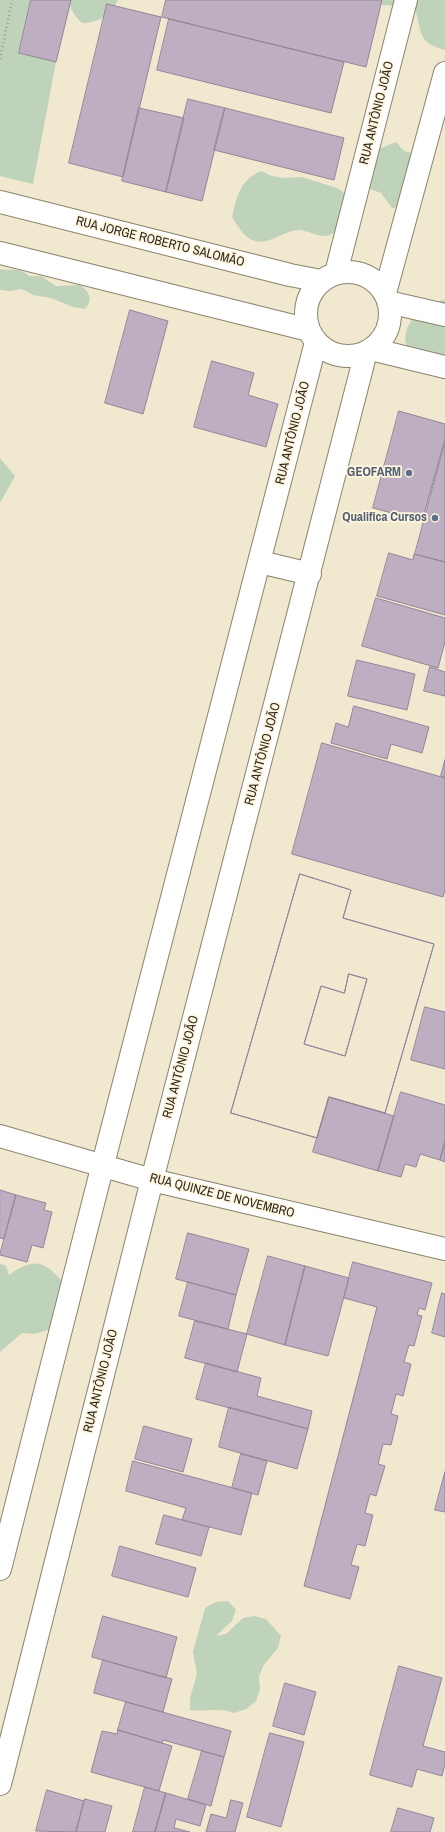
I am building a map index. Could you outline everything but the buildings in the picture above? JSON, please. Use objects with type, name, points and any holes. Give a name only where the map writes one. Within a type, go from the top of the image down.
[{"type":"main road","name":"RUA ANTÔNIO JOÃO","points":[[328,277],[406,0]]},
{"type":"main road","points":[[386,297],[445,72]]},
{"type":"main road","name":"RUA JORGE ROBERTO SALOMÃO","points":[[0,202],[282,273],[328,277]]},
{"type":"main road","points":[[0,253],[313,336]]},
{"type":"main road","points":[[350,272],[364,275],[376,282],[386,297],[390,320],[386,333],[378,344],[369,350],[353,356],[340,355],[327,350],[313,336],[306,316],[307,302],[313,290],[328,277],[350,272]]},
{"type":"main road","points":[[386,297],[445,315]]},
{"type":"main road","name":"RUA ANTÔNIO JOÃO","points":[[0,1570],[103,1164],[260,562],[313,336]]},
{"type":"main road","name":"RUA ANTÔNIO JOÃO","points":[[0,1784],[152,1180],[369,350]]},
{"type":"main road","points":[[369,350],[445,367]]},
{"type":"main road","points":[[260,562],[310,574]]},
{"type":"main road","name":"RUA QUINZE DE NOVEMBRO","points":[[0,1136],[103,1164],[152,1180],[445,1249]]},
{"type":"path","points":[[0,59],[12,0]]},
{"type":"green space","points":[[0,0],[31,0],[19,53],[56,62],[33,184],[0,176]]},
{"type":"green space","points":[[69,0],[118,0],[108,14],[99,20],[82,23],[73,13]]},
{"type":"green space","points":[[370,0],[445,0],[445,50],[426,41],[421,32],[416,12],[405,6],[382,5]]},
{"type":"green space","points":[[396,142],[404,151],[415,154],[398,207],[392,208],[381,193],[370,189],[366,185],[374,146],[381,148]]},
{"type":"green space","points":[[261,171],[272,176],[284,178],[302,177],[337,188],[346,194],[342,226],[334,233],[327,236],[294,230],[261,242],[255,241],[248,237],[232,217],[240,190],[248,179]]},
{"type":"green space","points":[[0,269],[19,270],[29,276],[41,276],[56,286],[80,285],[88,293],[90,299],[88,306],[85,309],[73,307],[51,298],[33,295],[22,289],[10,291],[0,290]]},
{"type":"green space","points":[[445,300],[445,362],[407,347],[406,341],[409,324],[416,314],[425,306]]},
{"type":"green space","points":[[0,458],[15,476],[0,503]]},
{"type":"green space","points":[[0,1264],[6,1266],[9,1275],[28,1265],[42,1265],[54,1273],[68,1288],[56,1328],[34,1334],[22,1333],[0,1352]]},
{"type":"green space","points":[[228,1601],[236,1610],[232,1621],[216,1636],[226,1634],[243,1618],[254,1616],[266,1619],[281,1636],[278,1648],[263,1666],[259,1677],[260,1689],[256,1701],[246,1709],[234,1713],[223,1710],[190,1710],[190,1698],[197,1674],[193,1652],[205,1608],[216,1602]]},
{"type":"place","name":"GEOFARM","points":[[409,473]]},
{"type":"place","name":"Qualifica Cursos","points":[[435,518]]}]
